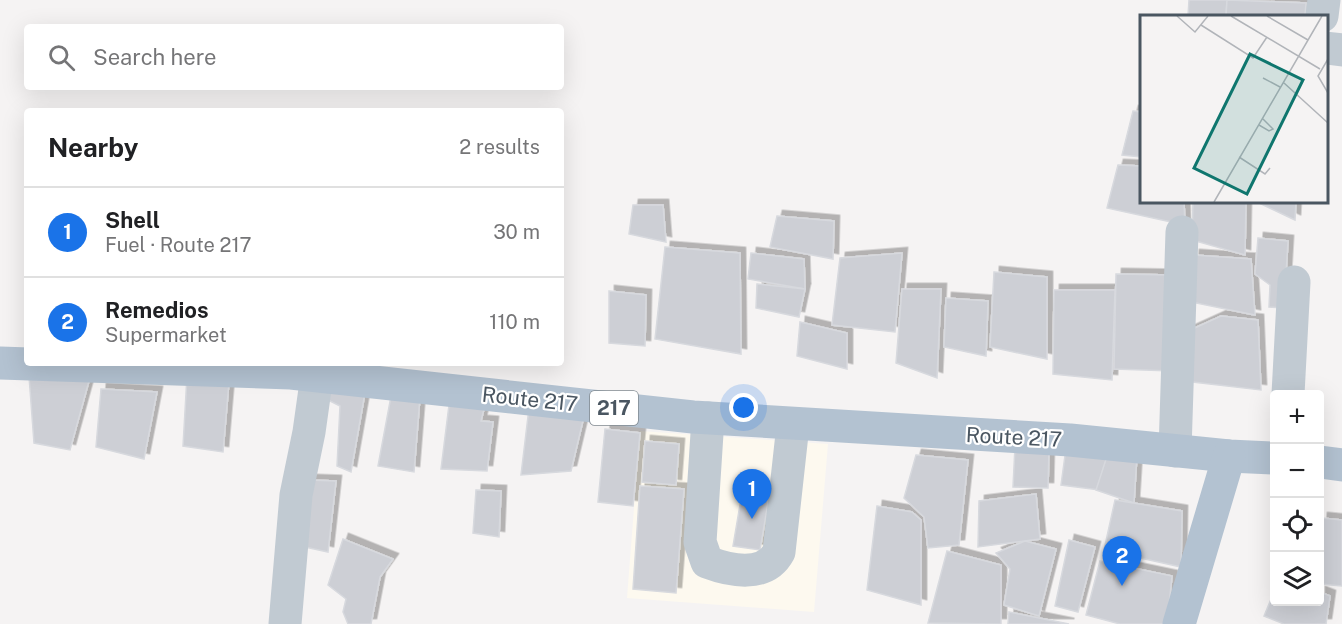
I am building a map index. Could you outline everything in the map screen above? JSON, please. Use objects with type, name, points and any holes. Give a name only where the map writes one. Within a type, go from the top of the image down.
[{"type":"main road","name":"Route 217","points":[[0,363],[24,364]]},
{"type":"main road","name":"Route 217","points":[[129,366],[300,370],[708,418],[1070,440],[1229,456],[1270,458]]},
{"type":"main road","points":[[1179,624],[1229,456]]},
{"type":"main road","points":[[1324,463],[1342,465]]},
{"type":"street","points":[[1322,15],[1324,0]]},
{"type":"street","points":[[1327,48],[1342,50]]},
{"type":"street","points":[[1175,451],[1182,232]]},
{"type":"street","points":[[1288,390],[1294,282]]},
{"type":"street","points":[[285,624],[296,495],[309,432],[300,370]]},
{"type":"street","points":[[708,418],[700,542],[707,562],[741,570],[762,568],[773,562],[779,552],[793,424]]},
{"type":"shaded area","points":[[640,431],[828,444],[814,612],[627,598]]},
{"type":"building","points":[[1189,0],[1227,0],[1226,15],[1188,15]]},
{"type":"building","points":[[1227,0],[1306,3],[1305,15],[1226,15]]},
{"type":"building","points":[[1133,111],[1140,112],[1140,157],[1122,155]]},
{"type":"building","points":[[1118,165],[1140,166],[1140,202],[1184,202],[1185,225],[1107,208]]},
{"type":"building","points":[[1193,202],[1246,202],[1245,255],[1192,240]]},
{"type":"building","points":[[1257,202],[1296,202],[1295,220]]},
{"type":"building","points":[[633,205],[663,205],[666,242],[629,234]]},
{"type":"building","points":[[777,216],[834,221],[833,259],[770,247]]},
{"type":"building","points":[[1258,238],[1288,241],[1284,308],[1269,307],[1270,285],[1255,274]]},
{"type":"building","points":[[665,247],[740,253],[741,354],[655,339]]},
{"type":"building","points":[[751,253],[804,259],[805,289],[748,279]]},
{"type":"building","points":[[902,253],[895,332],[832,325],[840,258]]},
{"type":"building","points":[[1194,255],[1251,259],[1255,315],[1191,302]]},
{"type":"building","points":[[994,272],[1047,277],[1047,359],[990,347]]},
{"type":"building","points":[[1116,274],[1173,275],[1172,371],[1114,369]]},
{"type":"building","points":[[757,284],[805,289],[799,317],[756,308]]},
{"type":"building","points":[[902,289],[941,289],[937,378],[896,363]]},
{"type":"building","points":[[1054,290],[1115,290],[1112,380],[1053,374]]},
{"type":"building","points":[[609,291],[646,295],[645,346],[609,343]]},
{"type":"building","points":[[946,298],[988,301],[986,356],[944,347]]},
{"type":"building","points":[[1221,316],[1258,320],[1261,390],[1184,381],[1188,331]]},
{"type":"building","points":[[800,322],[847,333],[847,369],[797,356]]},
{"type":"building","points":[[29,376],[89,381],[70,450],[34,443]]},
{"type":"building","points":[[187,376],[229,382],[223,452],[183,446]]},
{"type":"building","points":[[327,378],[366,387],[351,472],[337,466],[340,406],[326,399]]},
{"type":"building","points":[[101,389],[157,392],[144,459],[96,447]]},
{"type":"building","points":[[392,391],[420,397],[414,472],[378,466]]},
{"type":"building","points":[[449,405],[484,409],[481,421],[493,422],[487,471],[441,469]]},
{"type":"building","points":[[529,408],[585,412],[571,471],[521,475]]},
{"type":"building","points":[[605,429],[640,433],[633,506],[598,502]]},
{"type":"building","points":[[645,441],[679,444],[676,485],[642,482]]},
{"type":"building","points":[[1015,446],[1049,447],[1048,488],[1013,487]]},
{"type":"building","points":[[1066,448],[1112,455],[1107,491],[1061,485]]},
{"type":"building","points":[[1109,450],[1137,455],[1134,503],[1096,490]]},
{"type":"building","points":[[916,455],[968,460],[959,545],[928,548],[924,517],[904,498]]},
{"type":"building","points":[[309,480],[336,481],[328,552],[300,546]]},
{"type":"building","points":[[640,486],[684,489],[676,593],[633,589]]},
{"type":"building","points":[[743,487],[770,491],[760,550],[733,546]]},
{"type":"building","points":[[476,490],[501,491],[499,537],[473,533]]},
{"type":"building","points":[[1036,494],[1040,539],[978,547],[979,501]]},
{"type":"building","points":[[1115,500],[1182,511],[1181,567],[1104,550]]},
{"type":"building","points":[[877,506],[912,512],[921,520],[921,605],[867,590]]},
{"type":"building","points":[[1324,518],[1342,520],[1342,586],[1324,584]]},
{"type":"building","points":[[343,539],[393,559],[380,577],[371,624],[348,624],[343,612],[346,599],[328,585]]},
{"type":"building","points":[[1069,540],[1095,547],[1078,612],[1055,606]]},
{"type":"building","points":[[1025,541],[1056,549],[1039,616],[1004,605],[1010,569],[996,553]]},
{"type":"building","points":[[947,551],[1001,565],[1001,624],[928,623]]},
{"type":"building","points":[[1100,561],[1172,576],[1167,624],[1120,624],[1086,615]]},
{"type":"building","points":[[1324,594],[1330,596],[1326,624],[1284,624],[1264,616],[1270,602],[1270,606],[1324,606]]},
{"type":"building","points":[[1009,612],[1069,624],[1008,624]]},
{"type":"place","name":"Shell","points":[[752,519]]},
{"type":"place","name":"Remedios","points":[[1122,586]]}]
